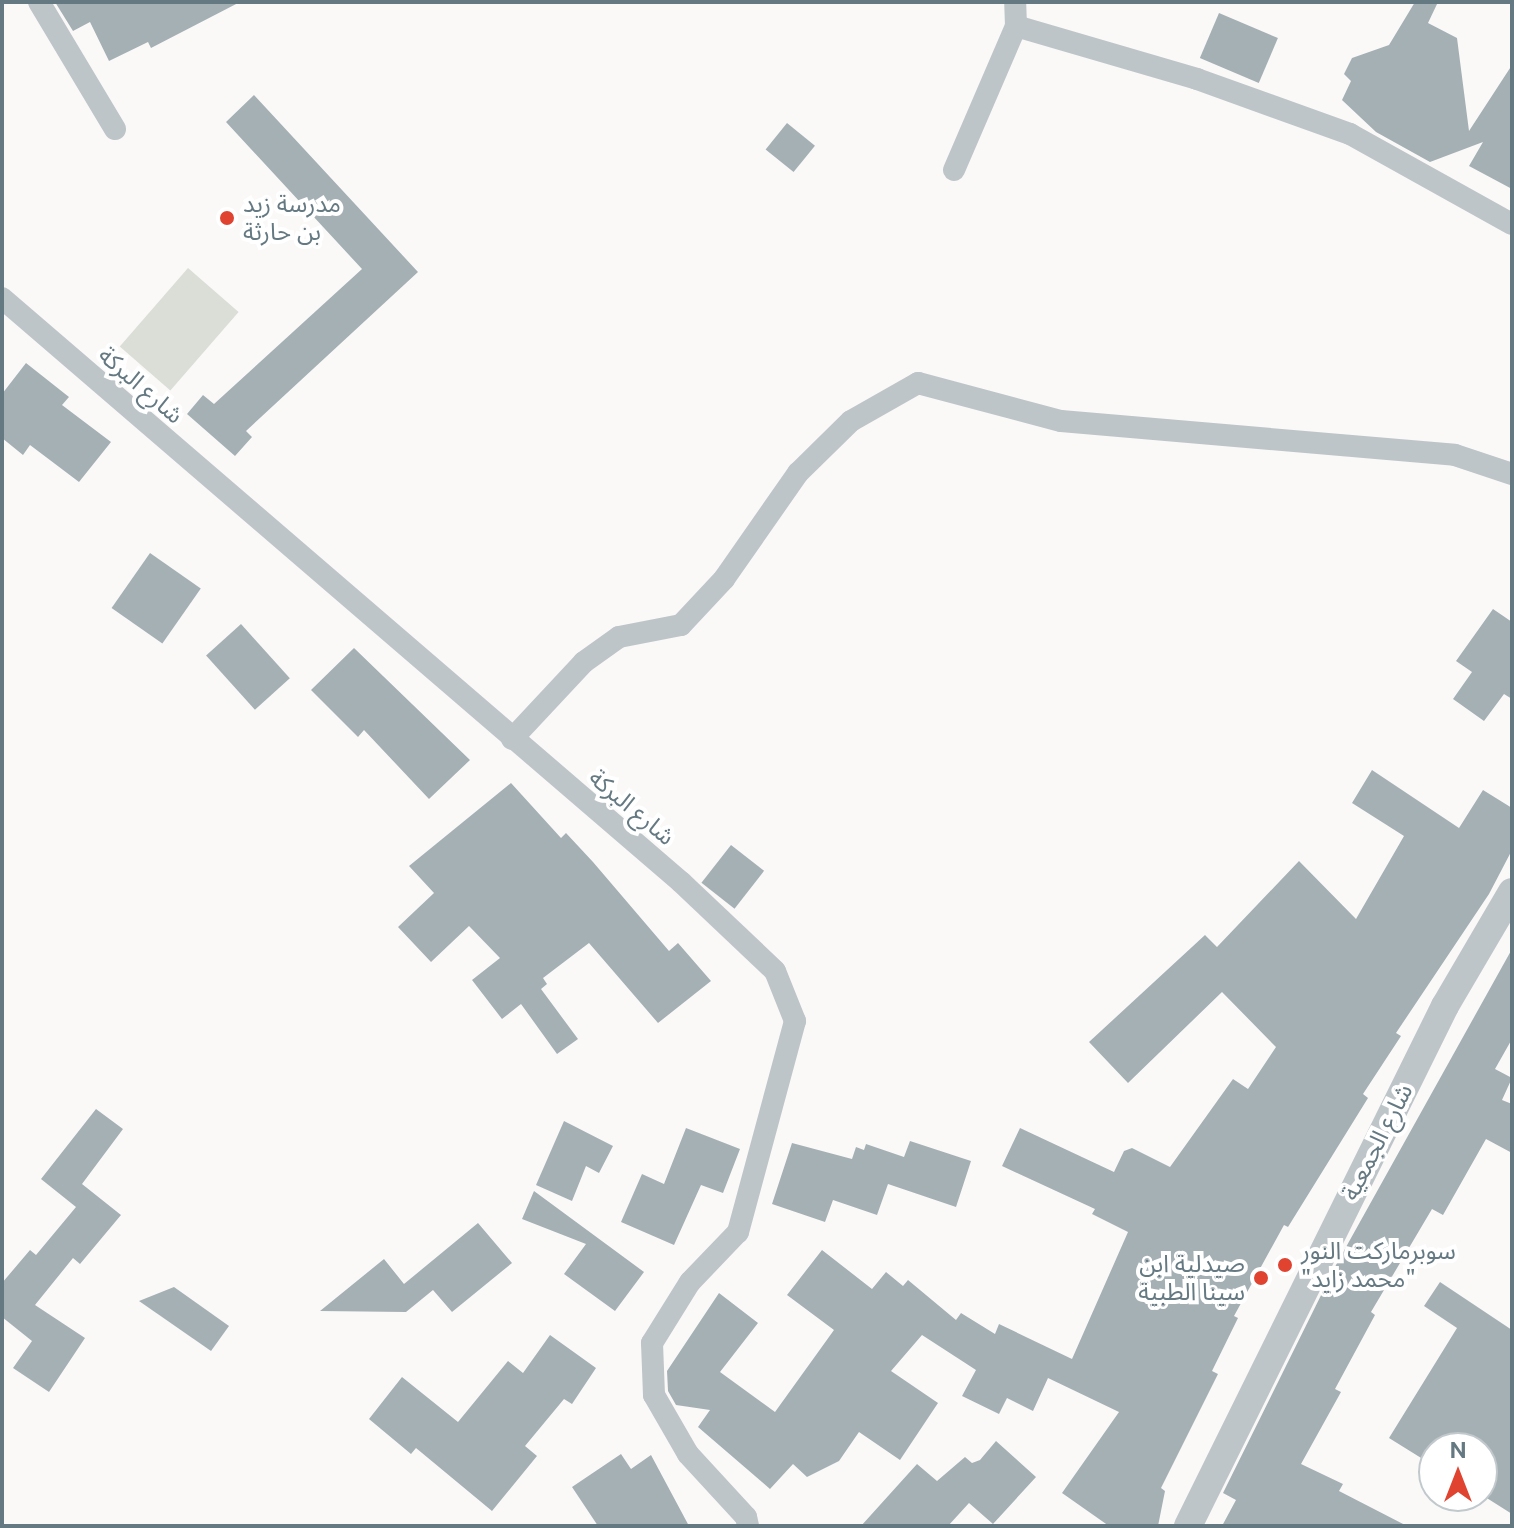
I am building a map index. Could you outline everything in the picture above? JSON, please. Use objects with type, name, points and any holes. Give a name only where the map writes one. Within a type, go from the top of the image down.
[{"type":"street","points":[[39,2],[115,129]]},
{"type":"street","points":[[954,170],[1016,26],[1015,2]]},
{"type":"street","points":[[1016,26],[1197,79],[1350,134],[1512,224]]},
{"type":"street","name":"شارع البركة","points":[[2,298],[775,971],[795,1021],[738,1232],[690,1282],[652,1343],[654,1395],[688,1454],[729,1499],[748,1526]]},
{"type":"street","points":[[512,739],[584,662],[619,637],[681,625],[724,579],[798,473],[851,421],[918,383],[1061,421],[1455,455],[1512,474]]},
{"type":"street","name":"شارع الجمعية","points":[[1188,1526],[1445,1006],[1512,892]]},
{"type":"shaded area","points":[[188,268],[239,312],[170,390],[120,346]]},
{"type":"building","points":[[55,2],[240,2],[151,48],[148,42],[109,61],[90,22],[73,31]]},
{"type":"building","points":[[1415,2],[1438,2],[1428,23],[1457,38],[1469,131],[1512,65],[1512,189],[1469,166],[1483,142],[1430,162],[1376,132],[1342,100],[1351,81],[1344,74],[1352,58],[1389,45]]},
{"type":"building","points":[[1219,13],[1278,38],[1259,83],[1200,58]]},
{"type":"building","points":[[254,95],[418,272],[246,431],[252,437],[235,456],[187,414],[203,395],[214,404],[362,269],[226,122]]},
{"type":"building","points":[[787,123],[815,146],[794,172],[766,149]]},
{"type":"building","points":[[26,363],[69,397],[62,405],[111,442],[79,482],[30,445],[23,455],[2,438],[2,394]]},
{"type":"building","points":[[150,553],[201,589],[162,643],[112,608]]},
{"type":"building","points":[[1493,609],[1512,622],[1512,699],[1504,694],[1484,721],[1453,699],[1472,672],[1456,661]]},
{"type":"building","points":[[241,624],[290,678],[255,710],[206,655]]},
{"type":"building","points":[[354,648],[470,760],[429,799],[364,730],[358,737],[311,690]]},
{"type":"building","points":[[1372,770],[1459,828],[1483,790],[1512,808],[1512,850],[1489,894],[1396,1033],[1401,1036],[1363,1094],[1368,1098],[1288,1227],[1284,1225],[1234,1316],[1238,1318],[1212,1371],[1218,1374],[1161,1488],[1165,1491],[1158,1526],[1109,1526],[1062,1493],[1119,1412],[1048,1378],[1033,1411],[1007,1398],[999,1414],[962,1396],[976,1370],[922,1335],[891,1371],[938,1403],[900,1460],[859,1432],[839,1461],[807,1477],[793,1464],[770,1489],[698,1427],[710,1410],[676,1405],[668,1391],[667,1371],[719,1293],[758,1323],[720,1372],[775,1412],[834,1330],[787,1295],[822,1250],[872,1289],[886,1272],[903,1286],[908,1280],[956,1320],[961,1313],[995,1334],[999,1324],[1072,1359],[1128,1232],[1092,1214],[1095,1209],[1002,1166],[1020,1128],[1114,1172],[1124,1151],[1132,1148],[1170,1167],[1233,1079],[1248,1089],[1276,1047],[1222,992],[1128,1083],[1089,1042],[1205,935],[1217,947],[1299,861],[1356,919],[1404,836],[1352,803]]},
{"type":"building","points":[[511,783],[561,838],[566,833],[669,951],[678,943],[711,981],[658,1023],[589,943],[543,978],[547,984],[541,989],[578,1039],[557,1054],[521,1004],[502,1019],[472,980],[500,958],[469,926],[431,962],[398,927],[434,893],[409,866]]},
{"type":"building","points":[[731,845],[764,871],[735,909],[701,883]]},
{"type":"building","points":[[1512,949],[1512,1039],[1495,1069],[1512,1078],[1502,1100],[1512,1104],[1512,1153],[1486,1139],[1443,1215],[1432,1209],[1371,1312],[1375,1315],[1335,1389],[1341,1392],[1301,1464],[1343,1484],[1339,1491],[1407,1526],[1222,1526],[1236,1500],[1223,1493],[1336,1265]]},
{"type":"building","points":[[96,1109],[123,1129],[82,1184],[121,1215],[80,1264],[73,1258],[35,1305],[85,1338],[49,1392],[13,1368],[32,1341],[2,1317],[2,1283],[30,1250],[36,1255],[76,1207],[41,1179]]},
{"type":"building","points":[[564,1121],[613,1146],[599,1173],[586,1166],[572,1201],[536,1185]]},
{"type":"building","points":[[686,1128],[740,1149],[723,1193],[701,1185],[674,1245],[621,1222],[642,1174],[664,1184]]},
{"type":"building","points":[[910,1141],[971,1161],[956,1207],[888,1184],[877,1215],[833,1200],[825,1222],[772,1204],[792,1143],[852,1159],[856,1147],[864,1150],[866,1144],[904,1157]]},
{"type":"building","points":[[534,1191],[644,1272],[615,1311],[564,1274],[586,1244],[522,1219]]},
{"type":"building","points":[[478,1223],[512,1263],[452,1312],[433,1290],[406,1312],[320,1311],[384,1259],[404,1284]]},
{"type":"building","points":[[1440,1282],[1512,1330],[1512,1514],[1498,1505],[1498,1432],[1418,1432],[1418,1456],[1389,1438],[1457,1328],[1424,1306]]},
{"type":"building","points":[[174,1287],[229,1326],[211,1351],[139,1301]]},
{"type":"building","points":[[550,1335],[596,1368],[572,1404],[564,1399],[525,1446],[537,1456],[492,1511],[416,1448],[411,1454],[369,1419],[402,1377],[458,1422],[508,1361],[523,1373]]},
{"type":"building","points":[[996,1441],[1036,1477],[993,1524],[969,1503],[948,1526],[861,1526],[917,1464],[937,1481],[965,1457],[972,1463],[980,1460]]},
{"type":"building","points":[[621,1454],[631,1469],[651,1455],[689,1526],[598,1526],[572,1487]]},
{"type":"place","name":"مدرسة زيد بن حارثة","points":[[227,218]]},
{"type":"place","name":"سوبرماركت النور \"محمد زايد\"","points":[[1285,1265]]},
{"type":"place","name":"صيدلية ابن سينا الطبية","points":[[1261,1278]]}]
